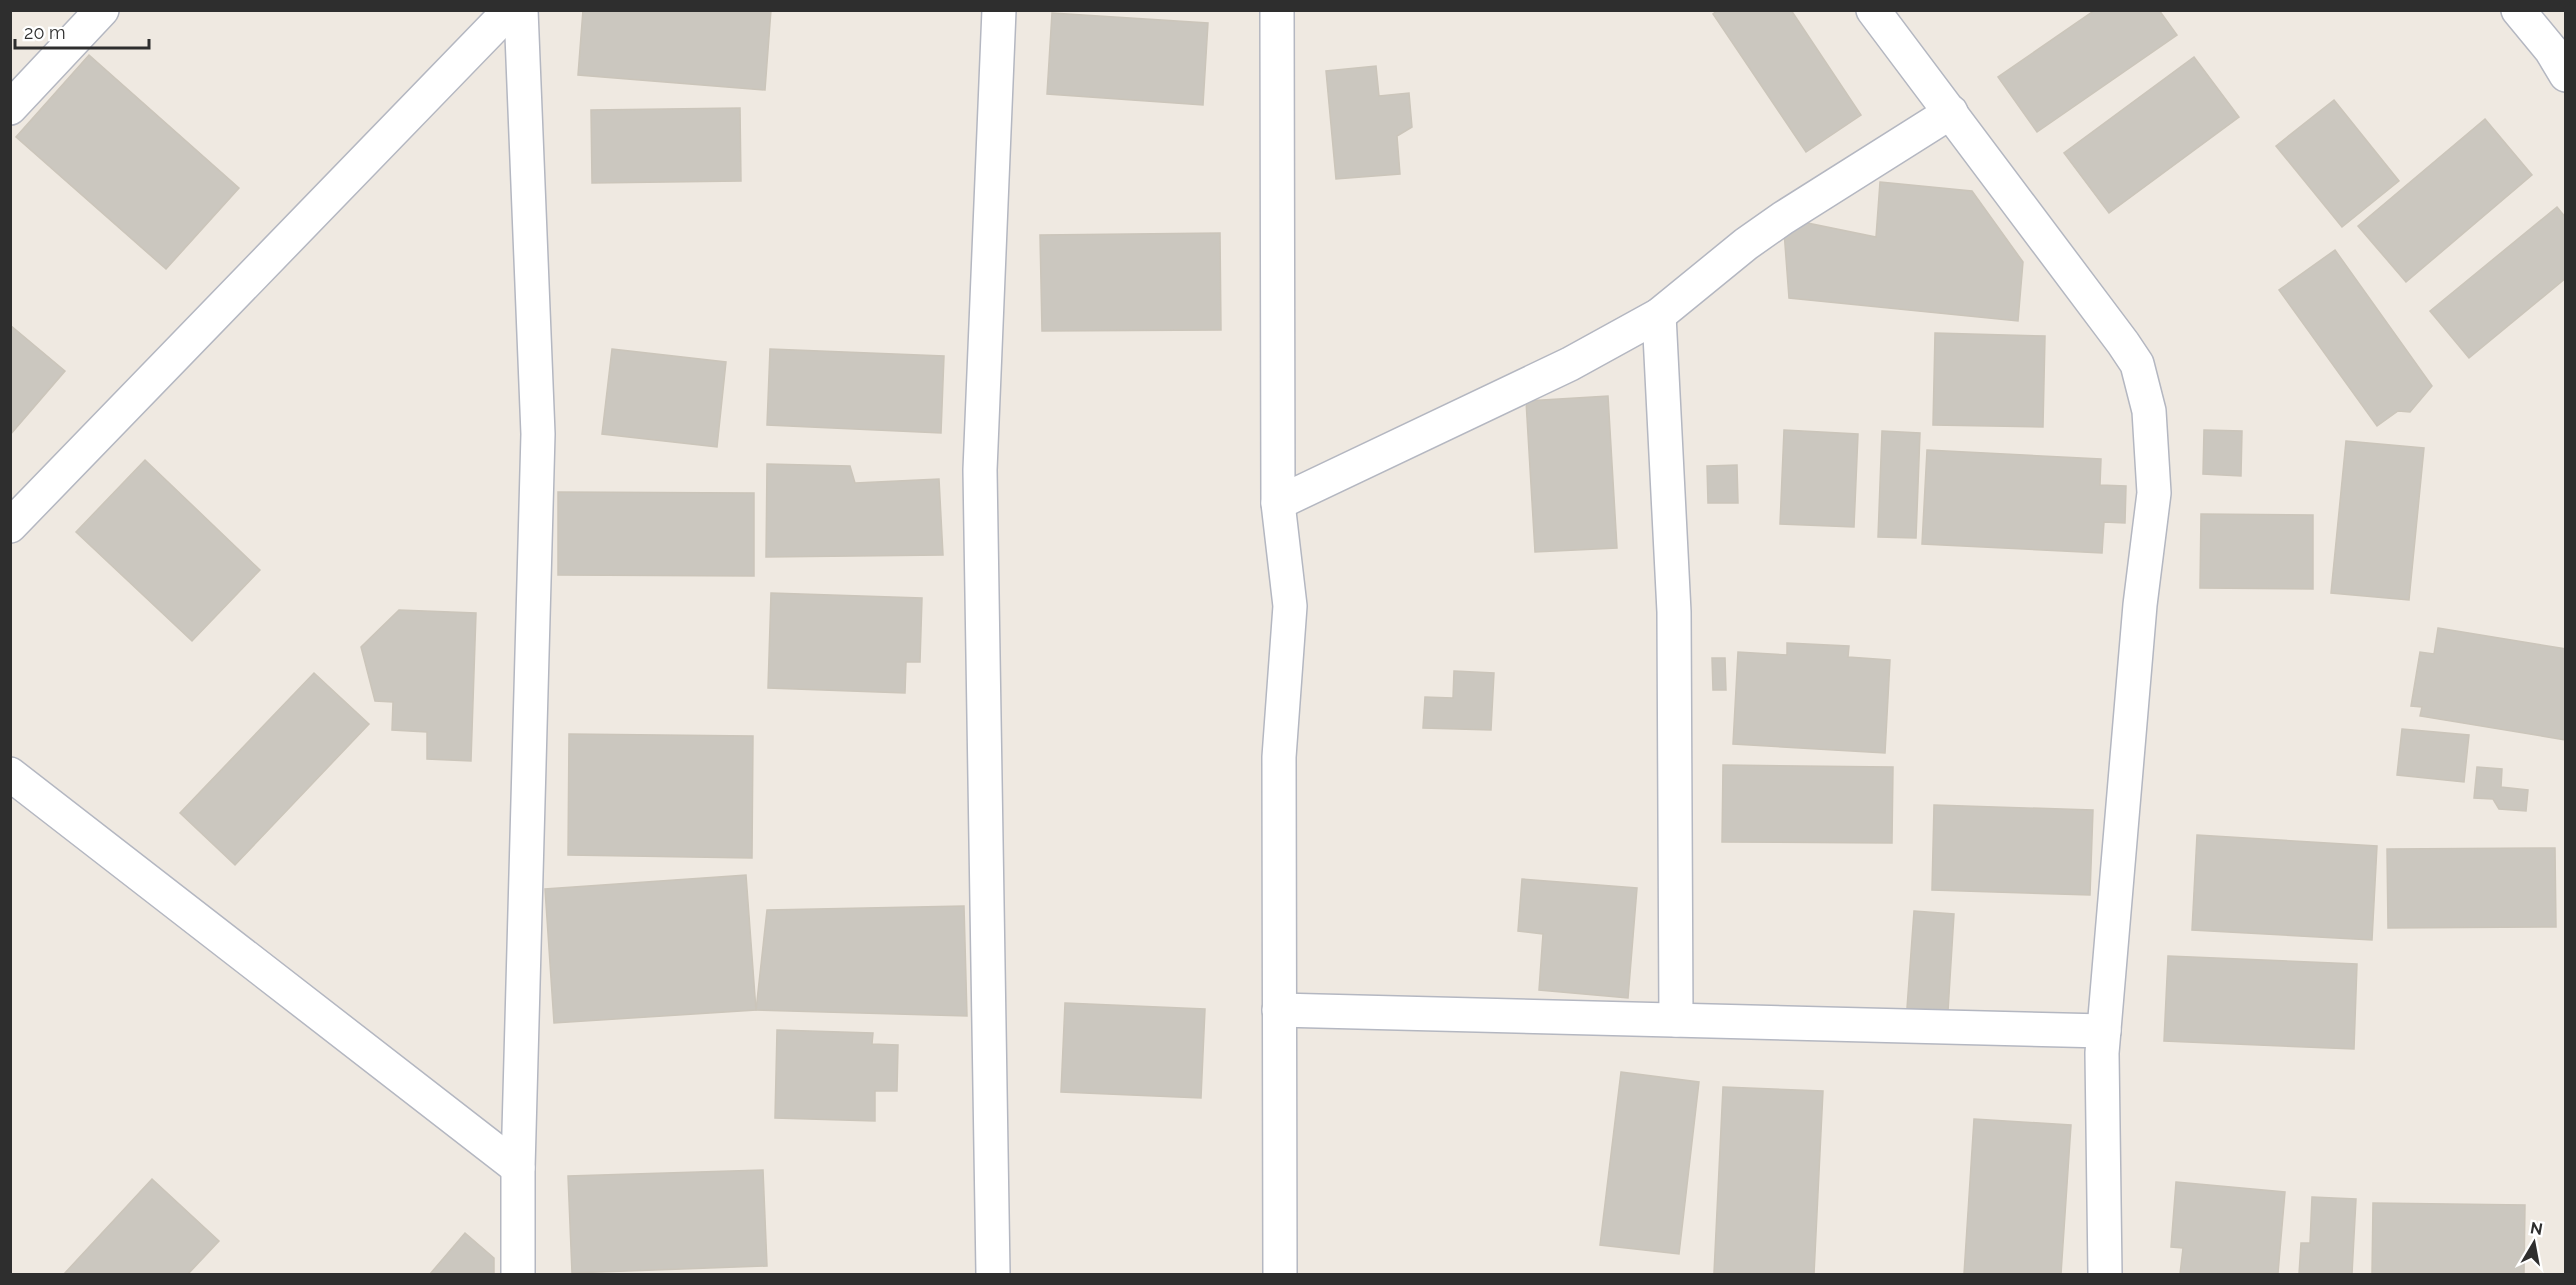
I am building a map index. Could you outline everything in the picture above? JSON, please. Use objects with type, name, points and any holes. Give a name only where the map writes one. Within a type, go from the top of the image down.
[{"type":"street","points":[[10,108],[102,10]]},
{"type":"street","points":[[10,526],[510,10]]},
{"type":"street","points":[[518,1275],[518,1168],[538,434],[521,10]]},
{"type":"street","points":[[993,1275],[980,470],[999,10]]},
{"type":"street","points":[[1277,10],[1278,503],[1290,606],[1279,757],[1280,1275]]},
{"type":"street","points":[[1873,10],[2128,350],[2137,364],[2149,411],[2154,493],[2140,605],[2104,1031],[2105,1275]]},
{"type":"street","points":[[2518,10],[2551,50],[2565,75]]},
{"type":"street","points":[[1278,503],[1570,364],[1659,315],[1746,244],[1783,218],[1951,112]]},
{"type":"street","points":[[1659,315],[1674,612],[1676,1020]]},
{"type":"street","points":[[10,774],[518,1168]]},
{"type":"street","points":[[1279,1010],[2104,1031]]},
{"type":"building","points":[[583,10],[771,10],[765,90],[578,75]]},
{"type":"building","points":[[1718,10],[1791,10],[1861,115],[1806,152],[1713,14]]},
{"type":"building","points":[[2095,10],[2159,10],[2177,35],[2037,132],[1998,77]]},
{"type":"building","points":[[1052,13],[1208,23],[1203,105],[1047,94]]},
{"type":"building","points":[[89,55],[239,188],[166,269],[16,137]]},
{"type":"building","points":[[2194,57],[2239,117],[2109,213],[2064,153]]},
{"type":"building","points":[[1376,66],[1379,96],[1409,93],[1412,127],[1397,136],[1400,174],[1336,179],[1326,71]]},
{"type":"building","points":[[2334,100],[2399,181],[2342,227],[2276,146]]},
{"type":"building","points":[[740,108],[741,181],[592,183],[591,110]]},
{"type":"building","points":[[2485,119],[2532,175],[2406,282],[2358,226]]},
{"type":"building","points":[[1880,182],[1972,191],[2023,262],[2018,321],[1789,298],[1783,218],[1876,237]]},
{"type":"building","points":[[2557,207],[2566,218],[2566,278],[2469,358],[2430,311]]},
{"type":"building","points":[[1220,233],[1221,330],[1042,331],[1040,235]]},
{"type":"building","points":[[2335,250],[2432,386],[2410,412],[2398,411],[2377,426],[2279,290]]},
{"type":"building","points":[[10,325],[65,371],[10,435]]},
{"type":"building","points":[[1935,333],[2045,336],[2043,427],[1933,425]]},
{"type":"building","points":[[612,349],[726,362],[717,447],[602,434]]},
{"type":"building","points":[[770,349],[944,356],[941,433],[767,425]]},
{"type":"building","points":[[1608,396],[1617,548],[1535,552],[1526,401]]},
{"type":"building","points":[[1784,430],[1858,434],[1854,527],[1780,524]]},
{"type":"building","points":[[2204,430],[2242,431],[2241,476],[2203,474]]},
{"type":"building","points":[[1882,431],[1920,433],[1916,538],[1878,537]]},
{"type":"building","points":[[2346,441],[2424,448],[2409,600],[2331,593]]},
{"type":"building","points":[[1927,450],[2101,459],[2100,485],[2126,486],[2125,523],[2104,522],[2102,553],[1922,544]]},
{"type":"building","points":[[145,460],[260,570],[192,641],[76,532]]},
{"type":"building","points":[[767,464],[850,466],[855,483],[939,479],[943,555],[766,557]]},
{"type":"building","points":[[1737,465],[1738,503],[1708,503],[1707,466]]},
{"type":"building","points":[[558,492],[754,493],[754,576],[558,575]]},
{"type":"building","points":[[2201,514],[2313,515],[2313,589],[2200,588]]},
{"type":"building","points":[[771,593],[922,598],[920,662],[906,662],[905,693],[768,688]]},
{"type":"building","points":[[399,610],[476,613],[471,761],[427,759],[427,732],[392,730],[393,702],[375,701],[361,647]]},
{"type":"building","points":[[2438,628],[2566,649],[2566,740],[2420,716],[2422,707],[2411,706],[2420,652],[2434,654]]},
{"type":"building","points":[[1787,643],[1849,646],[1848,657],[1890,660],[1885,753],[1733,744],[1738,652],[1787,655]]},
{"type":"building","points":[[1712,658],[1725,658],[1726,690],[1713,690]]},
{"type":"building","points":[[1454,671],[1494,673],[1491,730],[1423,728],[1425,697],[1453,698]]},
{"type":"building","points":[[314,673],[369,724],[235,865],[180,813]]},
{"type":"building","points":[[2402,729],[2469,735],[2464,782],[2397,775]]},
{"type":"building","points":[[569,734],[753,736],[752,858],[568,855]]},
{"type":"building","points":[[1723,765],[1893,767],[1892,843],[1722,842]]},
{"type":"building","points":[[2477,767],[2502,769],[2501,787],[2528,790],[2526,811],[2499,809],[2493,799],[2474,798]]},
{"type":"building","points":[[1934,805],[2093,810],[2090,895],[1932,890]]},
{"type":"building","points":[[2197,835],[2377,846],[2372,940],[2192,930]]},
{"type":"building","points":[[2555,848],[2556,927],[2388,928],[2387,849]]},
{"type":"building","points":[[746,875],[756,1010],[554,1023],[545,889]]},
{"type":"building","points":[[1522,879],[1637,888],[1628,998],[1539,990],[1543,934],[1518,931]]},
{"type":"building","points":[[964,906],[967,1016],[756,1010],[767,910]]},
{"type":"building","points":[[1914,911],[1954,914],[1948,1011],[1907,1008]]},
{"type":"building","points":[[2168,956],[2357,964],[2354,1049],[2164,1041]]},
{"type":"building","points":[[1065,1003],[1205,1009],[1201,1098],[1061,1092]]},
{"type":"building","points":[[777,1030],[873,1033],[872,1044],[898,1045],[897,1091],[875,1091],[875,1121],[775,1118]]},
{"type":"building","points":[[1621,1072],[1699,1082],[1679,1254],[1600,1245]]},
{"type":"building","points":[[1723,1087],[1823,1091],[1814,1274],[1714,1273]]},
{"type":"building","points":[[1974,1119],[2071,1125],[2061,1274],[1964,1274]]},
{"type":"building","points":[[763,1170],[767,1266],[572,1273],[568,1176]]},
{"type":"building","points":[[152,1179],[219,1241],[188,1274],[64,1274]]},
{"type":"building","points":[[2176,1182],[2285,1192],[2278,1273],[2180,1274],[2183,1248],[2171,1247]]},
{"type":"building","points":[[2312,1197],[2356,1199],[2352,1274],[2299,1274],[2301,1243],[2310,1243]]},
{"type":"building","points":[[2373,1203],[2525,1205],[2524,1274],[2372,1274]]},
{"type":"building","points":[[465,1233],[494,1258],[494,1274],[430,1274]]}]
